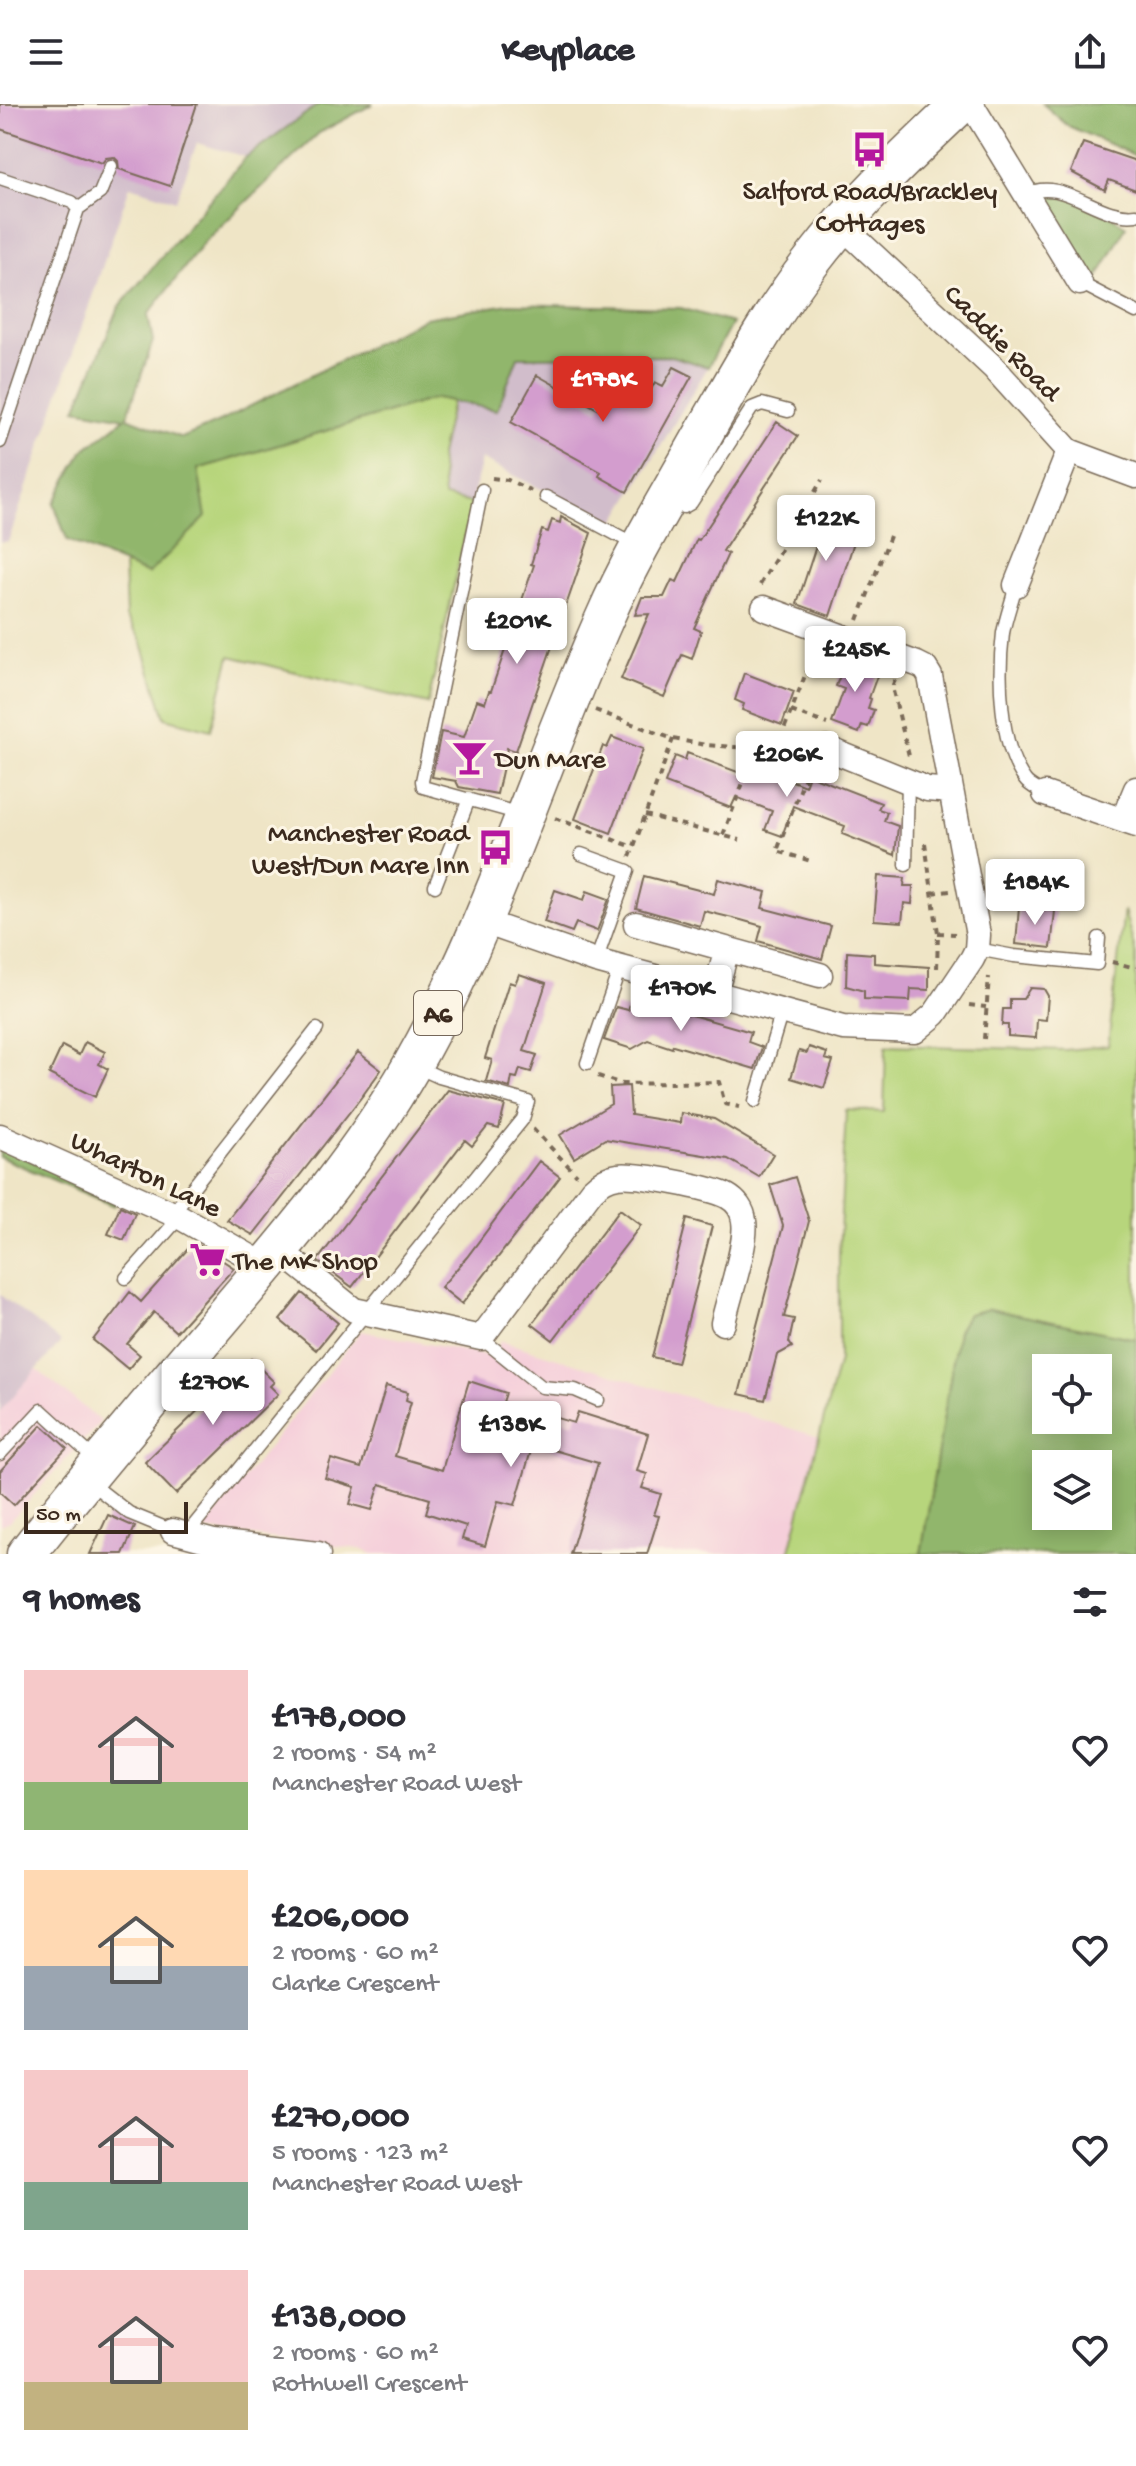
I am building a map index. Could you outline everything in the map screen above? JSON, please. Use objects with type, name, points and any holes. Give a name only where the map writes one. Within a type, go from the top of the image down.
[{"type":"main road","name":"A6","points":[[26,1554],[92,1470],[273,1258],[365,1141],[412,1065],[481,921],[606,615],[666,497],[762,330],[812,260],[869,193],[961,104]]},
{"type":"street","points":[[971,104],[1080,283]]},
{"type":"street","name":"Caddie Road","points":[[842,226],[994,368],[1069,451],[1136,476]]},
{"type":"street","points":[[1016,585],[1069,451]]},
{"type":"street","points":[[481,921],[608,964],[843,1028],[915,1031],[935,1014],[984,950],[978,935],[930,676],[925,668],[904,659],[764,608]]},
{"type":"street","points":[[821,749],[913,784],[937,791],[951,791]]},
{"type":"street","points":[[1045,794],[1130,822],[1136,789]]},
{"type":"street","points":[[636,924],[820,975]]},
{"type":"street","points":[[715,993],[727,949]]},
{"type":"street","name":"Wharton Lane","points":[[0,1136],[273,1258],[346,1305],[364,1313],[481,1338]]},
{"type":"street","points":[[481,1338],[592,1190],[608,1178],[629,1175],[715,1192],[735,1201],[745,1221],[723,1323]]},
{"type":"street","points":[[180,1533],[214,1542],[318,1554]]},
{"type":"lane","points":[[0,442],[78,209],[100,193],[111,166]]},
{"type":"lane","points":[[0,178],[72,202],[78,209]]},
{"type":"lane","points":[[1025,195],[1036,189],[1050,189],[1121,215],[1136,215]]},
{"type":"lane","points":[[1080,283],[1136,312]]},
{"type":"lane","points":[[666,497],[684,507],[691,503],[757,405],[788,411]]},
{"type":"lane","points":[[482,490],[422,781],[423,787],[525,811]]},
{"type":"lane","points":[[546,497],[639,547]]},
{"type":"lane","points":[[1016,585],[1004,630],[1000,669],[1005,723],[1012,754],[1026,782],[1045,794]]},
{"type":"lane","points":[[906,865],[913,784]]},
{"type":"lane","points":[[435,886],[469,799]]},
{"type":"lane","points":[[581,854],[628,871],[587,1063]]},
{"type":"lane","points":[[984,950],[1097,964],[1099,938]]},
{"type":"lane","points":[[755,1101],[782,1011]]},
{"type":"lane","points":[[126,1278],[317,1029]]},
{"type":"lane","points":[[0,1454],[41,1410],[129,1513],[180,1533],[523,1119],[528,1102],[439,1077],[412,1065]]},
{"type":"lane","points":[[481,1338],[542,1387],[575,1390],[598,1400]]},
{"type":"path","points":[[482,490],[485,480],[490,478],[508,480],[546,497]]},
{"type":"path","points":[[764,608],[752,599],[822,480]]},
{"type":"path","points":[[851,639],[890,536]]},
{"type":"path","points":[[776,750],[823,629]]},
{"type":"path","points":[[904,659],[892,687],[913,784]]},
{"type":"path","points":[[570,702],[673,739],[805,753],[821,749]]},
{"type":"path","points":[[625,870],[673,739]]},
{"type":"path","points":[[723,835],[756,749]]},
{"type":"path","points":[[811,861],[777,851],[821,749]]},
{"type":"path","points":[[525,811],[633,847]]},
{"type":"path","points":[[645,815],[740,840]]},
{"type":"path","points":[[924,831],[938,933],[935,1014]]},
{"type":"path","points":[[984,950],[984,1039]]},
{"type":"path","points":[[1098,960],[1136,968]]},
{"type":"path","points":[[587,1063],[590,1074],[622,1084],[719,1082],[725,1104],[745,1108],[755,1101]]},
{"type":"path","points":[[523,1119],[592,1190]]},
{"type":"shaded area","points":[[0,104],[319,104],[246,157],[197,143],[176,200],[130,186],[8,542],[0,542]]},
{"type":"shaded area","points":[[671,356],[708,367],[613,525],[481,459],[472,503],[444,497],[440,455],[452,401],[497,409],[517,357]]},
{"type":"shaded area","points":[[0,1295],[61,1342],[0,1411]]},
{"type":"shaded area","points":[[361,1331],[489,1356],[501,1341],[819,1437],[789,1554],[373,1554],[360,1549],[203,1530]]},
{"type":"shaded area","points":[[36,1369],[101,1421],[11,1520],[0,1525],[0,1411]]},
{"type":"green space","points":[[319,104],[373,104],[319,133],[205,241],[148,315],[153,341],[127,417],[182,438],[425,318],[509,304],[681,308],[732,323],[708,367],[671,356],[518,357],[497,410],[436,398],[198,469],[206,517],[148,574],[67,540],[54,503],[83,451],[125,418],[76,409],[119,307],[246,157]]},
{"type":"green space","points":[[1043,104],[1136,104],[1136,156],[1068,126]]},
{"type":"green space","points":[[1025,183],[1075,189],[1126,227],[1096,281],[1070,258]]},
{"type":"green space","points":[[436,398],[452,401],[440,455],[444,497],[472,503],[428,704],[230,656],[211,730],[165,718],[141,640],[126,617],[124,564],[148,574],[198,469]]},
{"type":"green space","points":[[1124,910],[1136,954],[1136,1339],[989,1309],[968,1314],[958,1331],[921,1554],[789,1554],[839,1360],[839,1255],[846,1110],[884,1112],[886,1045],[1065,1050],[1108,1046]]},
{"type":"green space","points":[[0,1146],[117,1201],[114,1206],[0,1157]]},
{"type":"green space","points":[[989,1309],[1136,1339],[1136,1554],[921,1554],[958,1331],[968,1314]]},
{"type":"building","points":[[0,104],[197,104],[170,186],[119,169],[114,157],[106,158],[102,163],[0,129]]},
{"type":"building","points":[[1083,143],[1136,161],[1136,190],[1109,180],[1105,190],[1071,172]]},
{"type":"building","points":[[674,367],[692,376],[627,492],[599,476],[601,472],[511,422],[537,375],[599,410],[617,378],[648,395],[655,382],[663,386]]},
{"type":"building","points":[[777,422],[798,436],[723,551],[728,554],[694,628],[701,631],[692,659],[682,655],[664,697],[621,679],[649,614],[635,615],[642,597],[664,597],[672,580],[677,582],[697,539]]},
{"type":"building","points":[[819,508],[845,517],[841,529],[850,532],[848,540],[854,542],[830,616],[797,604],[818,540],[809,537]]},
{"type":"building","points":[[561,517],[591,533],[516,751],[507,748],[497,794],[459,787],[456,781],[432,777],[441,732],[464,737],[477,700],[485,703],[491,691],[534,565],[531,564],[542,530],[548,532],[552,520],[560,523]]},
{"type":"building","points":[[848,655],[875,664],[872,671],[878,673],[869,698],[868,708],[874,710],[868,727],[862,725],[859,733],[832,723],[844,689],[836,686]]},
{"type":"building","points":[[744,673],[794,692],[782,725],[742,710],[744,704],[735,700]]},
{"type":"building","points":[[612,737],[643,749],[611,833],[575,819],[603,746],[607,748]]},
{"type":"building","points":[[687,753],[748,776],[749,772],[758,775],[761,769],[805,786],[809,775],[881,803],[878,809],[887,812],[884,821],[898,826],[895,855],[842,834],[845,826],[793,806],[782,836],[765,830],[772,811],[736,797],[731,808],[665,783],[675,756],[685,760]]},
{"type":"building","points":[[644,876],[714,894],[718,879],[766,892],[762,908],[831,926],[822,959],[758,941],[762,926],[741,920],[704,911],[700,926],[636,908]]},
{"type":"building","points":[[878,876],[905,878],[904,886],[913,886],[912,904],[904,903],[902,922],[874,920]]},
{"type":"building","points":[[555,890],[584,900],[587,891],[609,899],[597,931],[576,923],[572,932],[544,922]]},
{"type":"building","points":[[1019,907],[1055,911],[1051,948],[1016,944]]},
{"type":"building","points":[[847,952],[874,954],[874,963],[929,967],[929,990],[911,989],[910,1001],[864,999],[864,991],[846,986]]},
{"type":"building","points":[[519,974],[546,983],[524,1051],[537,1055],[531,1072],[520,1069],[517,1078],[512,1077],[510,1088],[486,1081],[492,1060],[485,1058],[509,982],[515,984]]},
{"type":"building","points":[[1030,988],[1044,989],[1048,996],[1046,1020],[1037,1019],[1036,1038],[1008,1036],[1008,1025],[1002,1025],[1003,1009],[1010,1009],[1010,999],[1023,999]]},
{"type":"building","points":[[632,998],[751,1032],[748,1042],[762,1047],[755,1069],[648,1040],[632,1049],[604,1040],[616,1007],[628,1010]]},
{"type":"building","points":[[85,1042],[105,1052],[99,1064],[108,1069],[95,1097],[49,1074],[62,1046],[79,1055]]},
{"type":"building","points":[[809,1047],[827,1053],[825,1059],[833,1061],[824,1088],[791,1078],[799,1051],[807,1053]]},
{"type":"building","points":[[358,1052],[381,1070],[363,1095],[253,1235],[227,1220]]},
{"type":"building","points":[[629,1086],[631,1115],[680,1123],[681,1113],[714,1119],[773,1154],[759,1177],[728,1159],[605,1139],[574,1158],[560,1135],[611,1104],[610,1087]]},
{"type":"building","points":[[448,1090],[505,1105],[499,1129],[488,1126],[472,1146],[465,1140],[352,1287],[317,1261]]},
{"type":"building","points":[[539,1161],[560,1177],[462,1304],[441,1287]]},
{"type":"building","points":[[795,1177],[809,1221],[784,1317],[794,1319],[789,1342],[792,1347],[777,1355],[765,1400],[739,1394],[783,1226],[770,1185]]},
{"type":"building","points":[[120,1206],[135,1213],[124,1240],[108,1234]]},
{"type":"building","points":[[620,1209],[641,1225],[553,1340],[532,1324]]},
{"type":"building","points":[[687,1219],[712,1226],[677,1363],[652,1357]]},
{"type":"building","points":[[194,1242],[234,1268],[176,1332],[154,1312],[127,1344],[140,1355],[128,1369],[93,1340],[130,1292],[141,1302]]},
{"type":"building","points":[[302,1293],[338,1323],[316,1350],[280,1320]]},
{"type":"building","points":[[251,1359],[274,1382],[270,1386],[278,1394],[176,1494],[145,1462]]},
{"type":"building","points":[[469,1381],[506,1393],[503,1402],[574,1423],[578,1412],[648,1434],[637,1471],[647,1474],[642,1488],[661,1494],[654,1515],[659,1516],[647,1554],[570,1554],[598,1463],[533,1444],[515,1505],[498,1501],[485,1546],[462,1539],[466,1526],[426,1513],[430,1499],[380,1484],[372,1510],[350,1504],[355,1487],[325,1478],[331,1459],[361,1468],[386,1386],[408,1392],[406,1400],[411,1402],[395,1456],[442,1470]]},
{"type":"building","points":[[42,1425],[67,1448],[14,1505],[0,1492],[0,1471]]},
{"type":"building","points":[[108,1515],[135,1527],[123,1554],[90,1554]]},
{"type":"place","name":"Salford Road/Brackley Cottages","points":[[870,149]]},
{"type":"place","name":"Dun Mare","points":[[469,757]]},
{"type":"place","name":"Manchester Road West/Dun Mare Inn","points":[[495,847]]},
{"type":"place","name":"The MK Shop","points":[[207,1259]]}]
